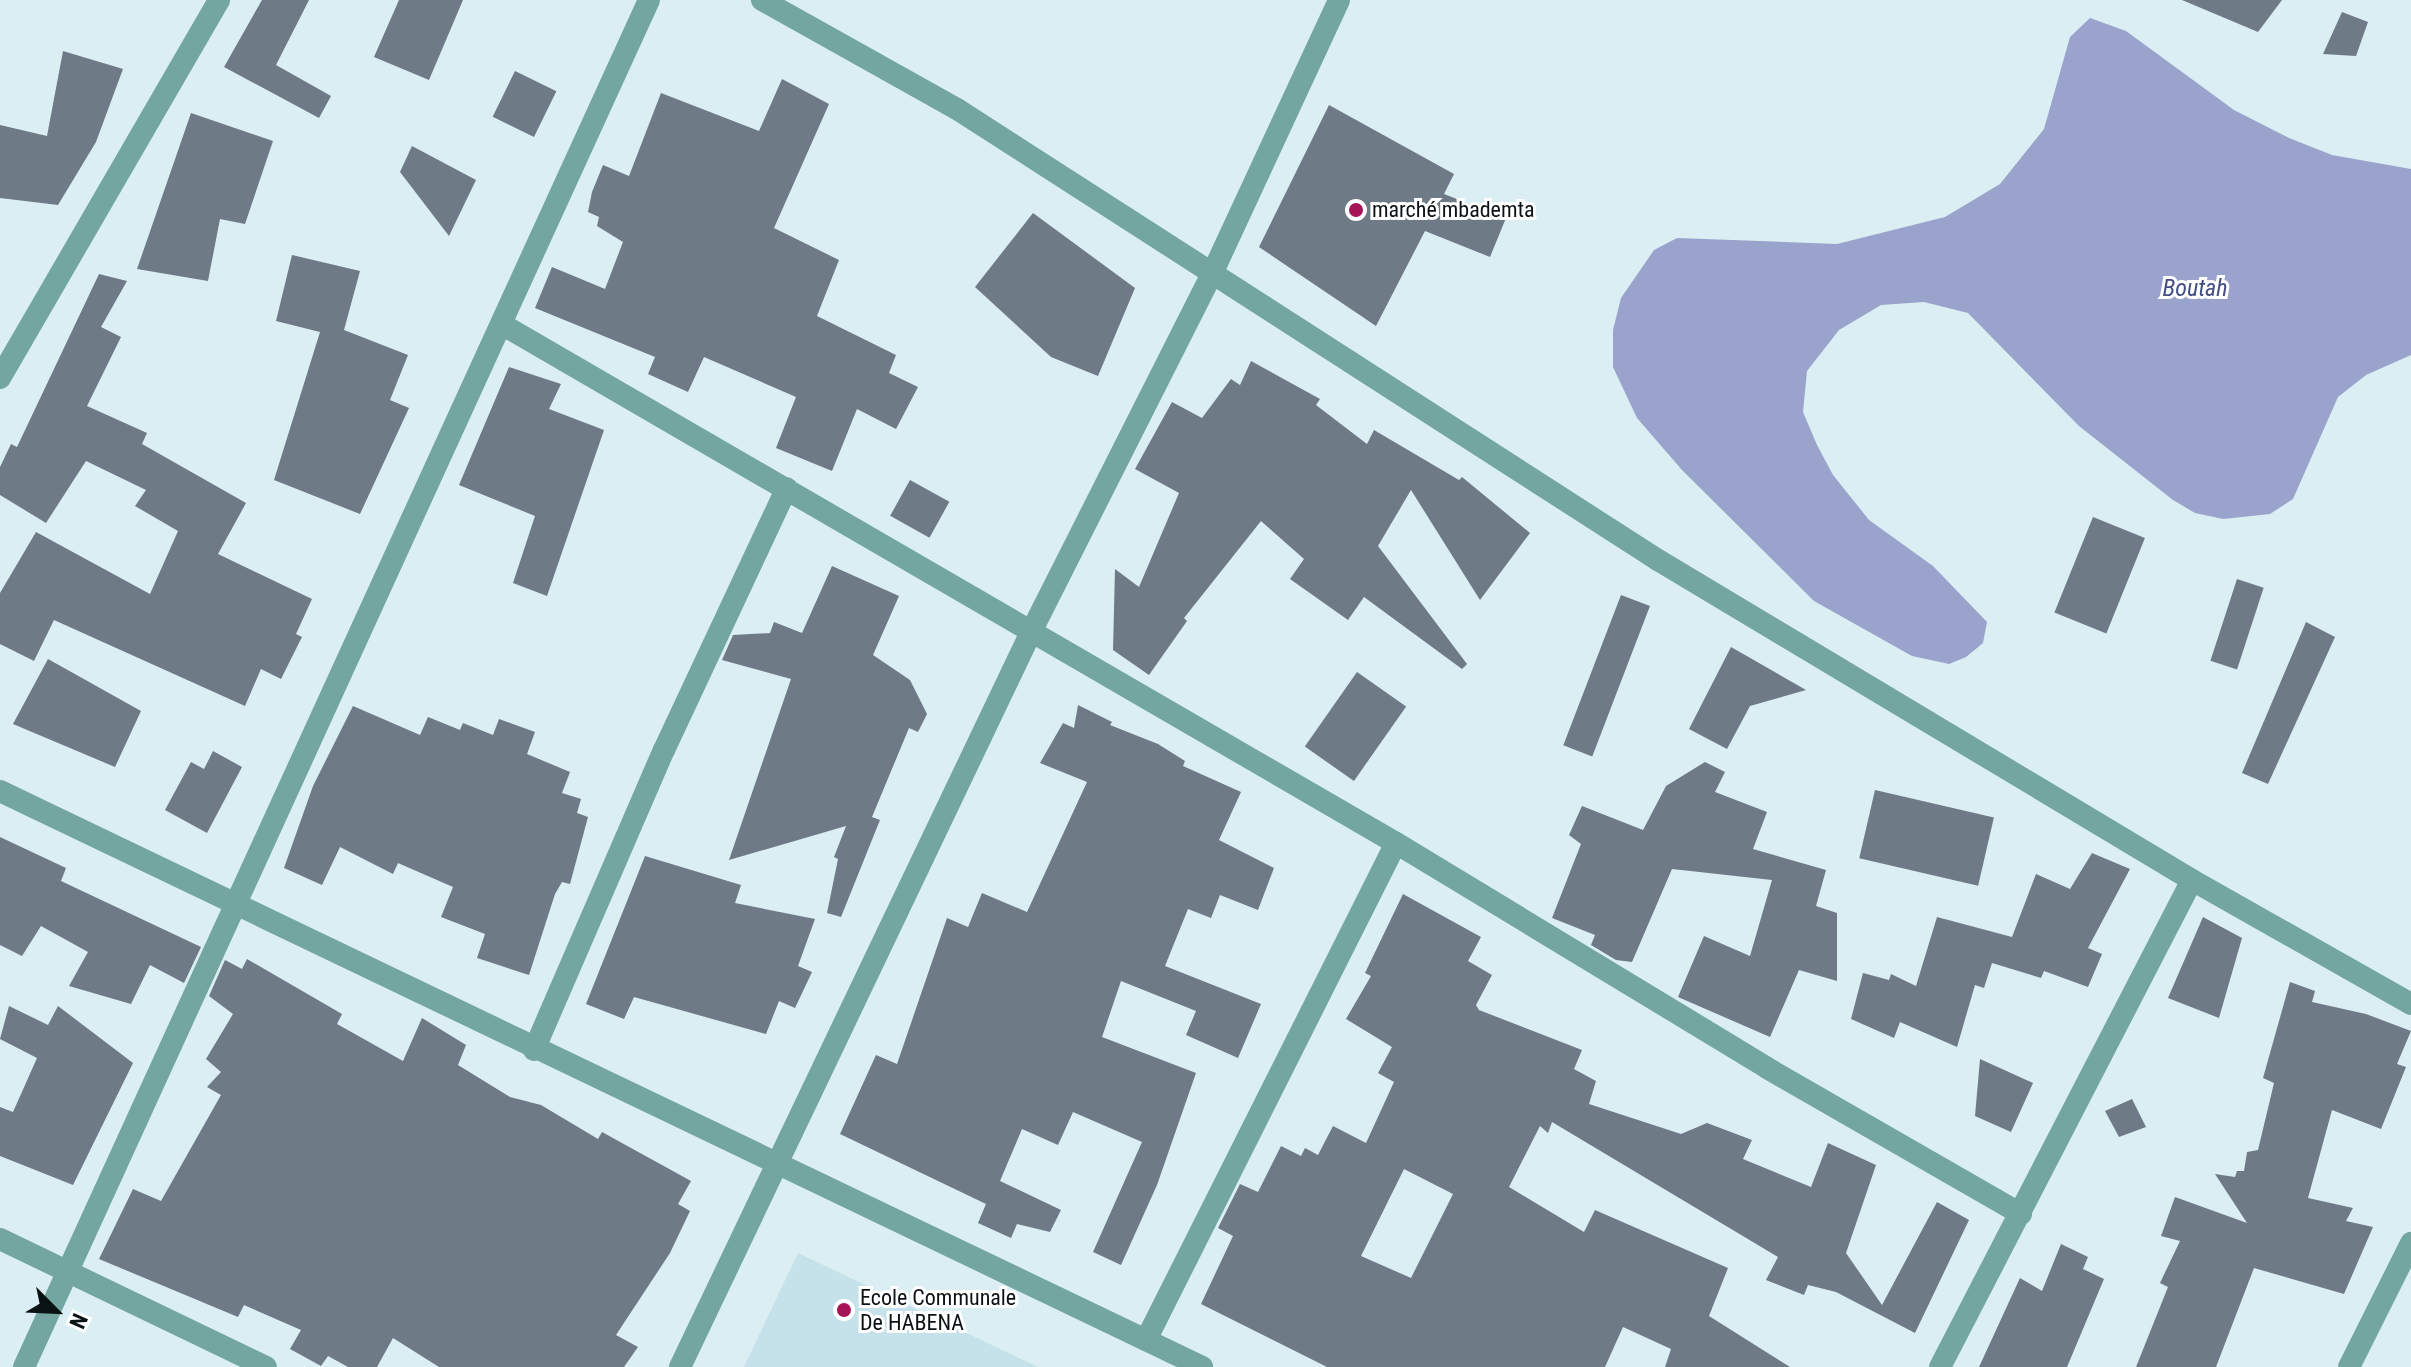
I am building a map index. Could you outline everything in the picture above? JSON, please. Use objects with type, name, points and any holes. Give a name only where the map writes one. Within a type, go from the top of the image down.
[{"type":"street","points":[[0,378],[219,0]]},
{"type":"street","points":[[24,1367],[649,0]]},
{"type":"street","points":[[762,0],[957,109],[1211,276],[1658,560],[2192,880],[2411,1004]]},
{"type":"street","points":[[680,1367],[773,1164],[1032,630],[1211,276],[1339,0]]},
{"type":"street","points":[[503,325],[1396,843],[1767,1068],[2021,1214]]},
{"type":"street","points":[[534,1050],[664,750],[787,488]]},
{"type":"street","points":[[0,791],[534,1050],[1202,1367]]},
{"type":"street","points":[[1146,1340],[1396,843]]},
{"type":"street","points":[[1940,1367],[2192,880]]},
{"type":"street","points":[[0,1239],[266,1367]]},
{"type":"street","points":[[2349,1367],[2411,1243]]},
{"type":"shaded area","name":"Ecole Communale De HABENA","points":[[798,1253],[1038,1367],[744,1367]]},
{"type":"water","name":"Boutah","points":[[2090,18],[2126,31],[2234,110],[2289,138],[2332,155],[2411,169],[2411,355],[2366,375],[2338,397],[2293,499],[2270,514],[2223,519],[2195,513],[2173,500],[2079,426],[1968,313],[1924,302],[1881,305],[1839,330],[1807,371],[1803,412],[1817,445],[1833,475],[1869,520],[1933,566],[1987,622],[1983,643],[1966,657],[1949,664],[1912,656],[1814,601],[1682,470],[1637,418],[1613,367],[1613,330],[1621,298],[1654,250],[1677,238],[1837,244],[1945,217],[2000,184],[2044,129],[2070,37]]},
{"type":"building","points":[[262,0],[309,0],[276,65],[331,96],[319,118],[224,67]]},
{"type":"building","points":[[399,0],[463,0],[429,80],[374,57]]},
{"type":"building","points":[[2182,0],[2282,0],[2258,32]]},
{"type":"building","points":[[2342,12],[2368,22],[2356,56],[2323,54]]},
{"type":"building","points":[[63,51],[123,69],[96,142],[58,205],[0,198],[0,125],[47,136]]},
{"type":"building","points":[[515,71],[556,91],[534,137],[493,117]]},
{"type":"building","points":[[782,79],[829,104],[774,228],[839,260],[817,316],[896,355],[889,373],[918,387],[896,429],[857,409],[832,471],[776,448],[796,397],[704,357],[688,392],[648,374],[655,357],[535,308],[552,267],[605,289],[623,242],[597,226],[599,217],[588,212],[592,192],[603,165],[629,176],[661,93],[759,131]]},
{"type":"building","name":"marché mbademta","points":[[1329,105],[1454,174],[1444,194],[1506,218],[1490,257],[1425,231],[1376,326],[1259,247]]},
{"type":"building","points":[[191,113],[273,141],[245,224],[220,219],[208,281],[137,269]]},
{"type":"building","points":[[412,146],[476,180],[449,236],[400,172]]},
{"type":"building","points":[[1033,213],[1135,288],[1098,376],[1051,357],[975,287]]},
{"type":"building","points":[[292,255],[360,271],[344,330],[408,355],[390,400],[409,408],[360,514],[274,480],[320,332],[276,321]]},
{"type":"building","points":[[99,274],[127,281],[101,327],[121,337],[87,406],[147,433],[142,444],[246,503],[218,554],[312,599],[296,634],[302,637],[281,679],[261,669],[245,706],[54,620],[34,661],[0,644],[0,593],[36,532],[150,594],[178,531],[135,506],[146,490],[86,461],[46,523],[0,495],[0,467],[11,444],[17,447]]},
{"type":"building","points":[[1251,361],[1320,399],[1316,405],[1367,444],[1374,430],[1459,480],[1462,477],[1530,533],[1480,600],[1411,490],[1378,546],[1467,664],[1462,669],[1364,597],[1348,620],[1290,579],[1304,559],[1261,521],[1184,618],[1187,621],[1149,675],[1113,650],[1115,569],[1139,587],[1179,493],[1135,469],[1172,402],[1202,418],[1231,379],[1240,385]]},
{"type":"building","points":[[509,367],[561,384],[549,409],[604,430],[547,596],[513,583],[535,516],[459,485]]},
{"type":"building","points":[[910,480],[949,502],[929,538],[890,516]]},
{"type":"building","points":[[2093,517],[2145,538],[2106,633],[2054,612]]},
{"type":"building","points":[[832,566],[899,596],[873,655],[910,680],[927,714],[918,732],[909,728],[872,817],[880,820],[841,917],[827,913],[838,859],[834,857],[846,826],[729,860],[791,679],[722,660],[733,635],[770,633],[774,622],[802,633]]},
{"type":"building","points":[[2237,579],[2264,588],[2237,669],[2210,661]]},
{"type":"building","points":[[1621,595],[1650,606],[1592,756],[1563,745]]},
{"type":"building","points":[[2306,622],[2335,637],[2268,784],[2242,773]]},
{"type":"building","points":[[1731,647],[1806,690],[1750,706],[1727,749],[1689,729]]},
{"type":"building","points":[[48,659],[141,711],[115,767],[13,724]]},
{"type":"building","points":[[1357,672],[1406,706],[1354,781],[1305,747]]},
{"type":"building","points":[[1078,705],[1112,722],[1110,725],[1158,744],[1185,761],[1183,766],[1241,792],[1219,840],[1274,868],[1258,910],[1220,895],[1211,918],[1188,909],[1165,966],[1261,1004],[1238,1058],[1186,1035],[1196,1011],[1121,981],[1102,1037],[1196,1073],[1157,1185],[1121,1265],[1093,1252],[1142,1142],[1073,1112],[1058,1145],[1022,1129],[1000,1181],[1061,1210],[1050,1232],[1017,1224],[1011,1238],[978,1223],[986,1204],[840,1134],[876,1055],[897,1064],[947,918],[968,927],[982,893],[1027,912],[1087,782],[1040,763],[1063,723],[1074,728]]},
{"type":"building","points":[[353,706],[420,735],[428,717],[460,730],[463,723],[493,735],[499,719],[535,732],[527,754],[570,772],[562,793],[581,799],[577,813],[588,817],[570,884],[562,882],[555,894],[529,975],[477,958],[485,934],[441,917],[453,887],[398,863],[393,874],[340,847],[322,885],[284,868],[313,786]]},
{"type":"building","points":[[213,751],[242,767],[207,833],[165,810],[191,762],[204,769]]},
{"type":"building","points":[[1705,762],[1725,772],[1715,792],[1767,812],[1753,849],[1826,870],[1816,906],[1837,913],[1837,981],[1799,970],[1770,1037],[1678,997],[1704,936],[1750,956],[1772,880],[1672,869],[1632,962],[1616,960],[1591,945],[1595,935],[1552,918],[1581,844],[1569,835],[1582,806],[1643,830],[1666,786]]},
{"type":"building","points":[[1875,790],[1994,817],[1978,886],[1859,858]]},
{"type":"building","points":[[0,837],[66,868],[61,881],[201,947],[184,983],[150,965],[131,1004],[69,986],[88,952],[41,926],[22,956],[0,945]]},
{"type":"building","points":[[2092,853],[2130,869],[2088,948],[2102,954],[2088,987],[2044,971],[2041,978],[1992,963],[1984,988],[1975,985],[1957,1047],[1900,1022],[1894,1038],[1851,1019],[1863,973],[1889,980],[1891,974],[1916,986],[1937,917],[2012,937],[2036,874],[2070,889]]},
{"type":"building","points":[[645,856],[741,885],[735,903],[815,919],[798,966],[812,972],[795,1008],[779,1001],[766,1034],[634,997],[624,1019],[586,1004]]},
{"type":"building","points":[[1403,894],[1481,937],[1468,961],[1492,975],[1476,1005],[1479,1010],[1582,1050],[1574,1069],[1596,1081],[1589,1104],[1681,1134],[1707,1123],[1752,1140],[1743,1159],[1811,1187],[1828,1143],[1876,1165],[1846,1253],[1882,1305],[1937,1202],[1969,1220],[1915,1333],[1836,1292],[1808,1285],[1804,1295],[1766,1280],[1778,1257],[1552,1122],[1548,1133],[1540,1126],[1509,1187],[1584,1232],[1595,1210],[1728,1268],[1709,1316],[1790,1367],[1665,1367],[1671,1349],[1623,1327],[1605,1367],[1327,1367],[1201,1304],[1233,1236],[1218,1228],[1240,1184],[1258,1192],[1281,1146],[1301,1156],[1305,1148],[1318,1155],[1333,1126],[1366,1143],[1394,1082],[1378,1073],[1392,1047],[1346,1019],[1371,976],[1365,973]],"holes":[[[1404,1169],[1453,1194],[1411,1278],[1361,1256]]]},
{"type":"building","points":[[2203,917],[2242,938],[2219,1018],[2168,998]]},
{"type":"building","points":[[247,959],[342,1014],[337,1024],[403,1061],[422,1018],[466,1045],[458,1065],[510,1097],[541,1105],[598,1139],[602,1132],[691,1181],[678,1204],[690,1211],[670,1253],[616,1335],[638,1347],[624,1367],[439,1367],[393,1338],[377,1367],[348,1367],[328,1356],[321,1366],[290,1349],[301,1330],[244,1305],[238,1317],[99,1259],[133,1189],[161,1201],[221,1095],[207,1087],[221,1072],[206,1059],[233,1014],[209,996],[225,960],[242,969]]},
{"type":"building","points":[[2290,982],[2315,991],[2312,1002],[2366,1014],[2411,1031],[2397,1064],[2406,1067],[2381,1129],[2332,1110],[2308,1198],[2353,1208],[2346,1221],[2373,1227],[2344,1294],[2254,1268],[2216,1367],[2136,1367],[2168,1287],[2160,1283],[2180,1241],[2161,1236],[2175,1197],[2247,1223],[2215,1174],[2235,1177],[2237,1171],[2244,1171],[2247,1152],[2258,1150],[2274,1083],[2263,1078]]},
{"type":"building","points":[[9,1006],[48,1025],[58,1006],[133,1063],[73,1185],[0,1156],[0,1107],[13,1112],[37,1058],[0,1039]]},
{"type":"building","points":[[1980,1059],[2033,1083],[2011,1132],[1975,1116]]},
{"type":"building","points":[[2132,1099],[2146,1127],[2119,1137],[2105,1111]]},
{"type":"building","points":[[2061,1244],[2088,1257],[2083,1269],[2104,1279],[2067,1367],[1979,1367],[2020,1278],[2042,1291]]},
{"type":"place","name":"marché mbademta","points":[[1356,210]]},
{"type":"place","name":"Ecole Communale De HABENA","points":[[844,1310]]}]
